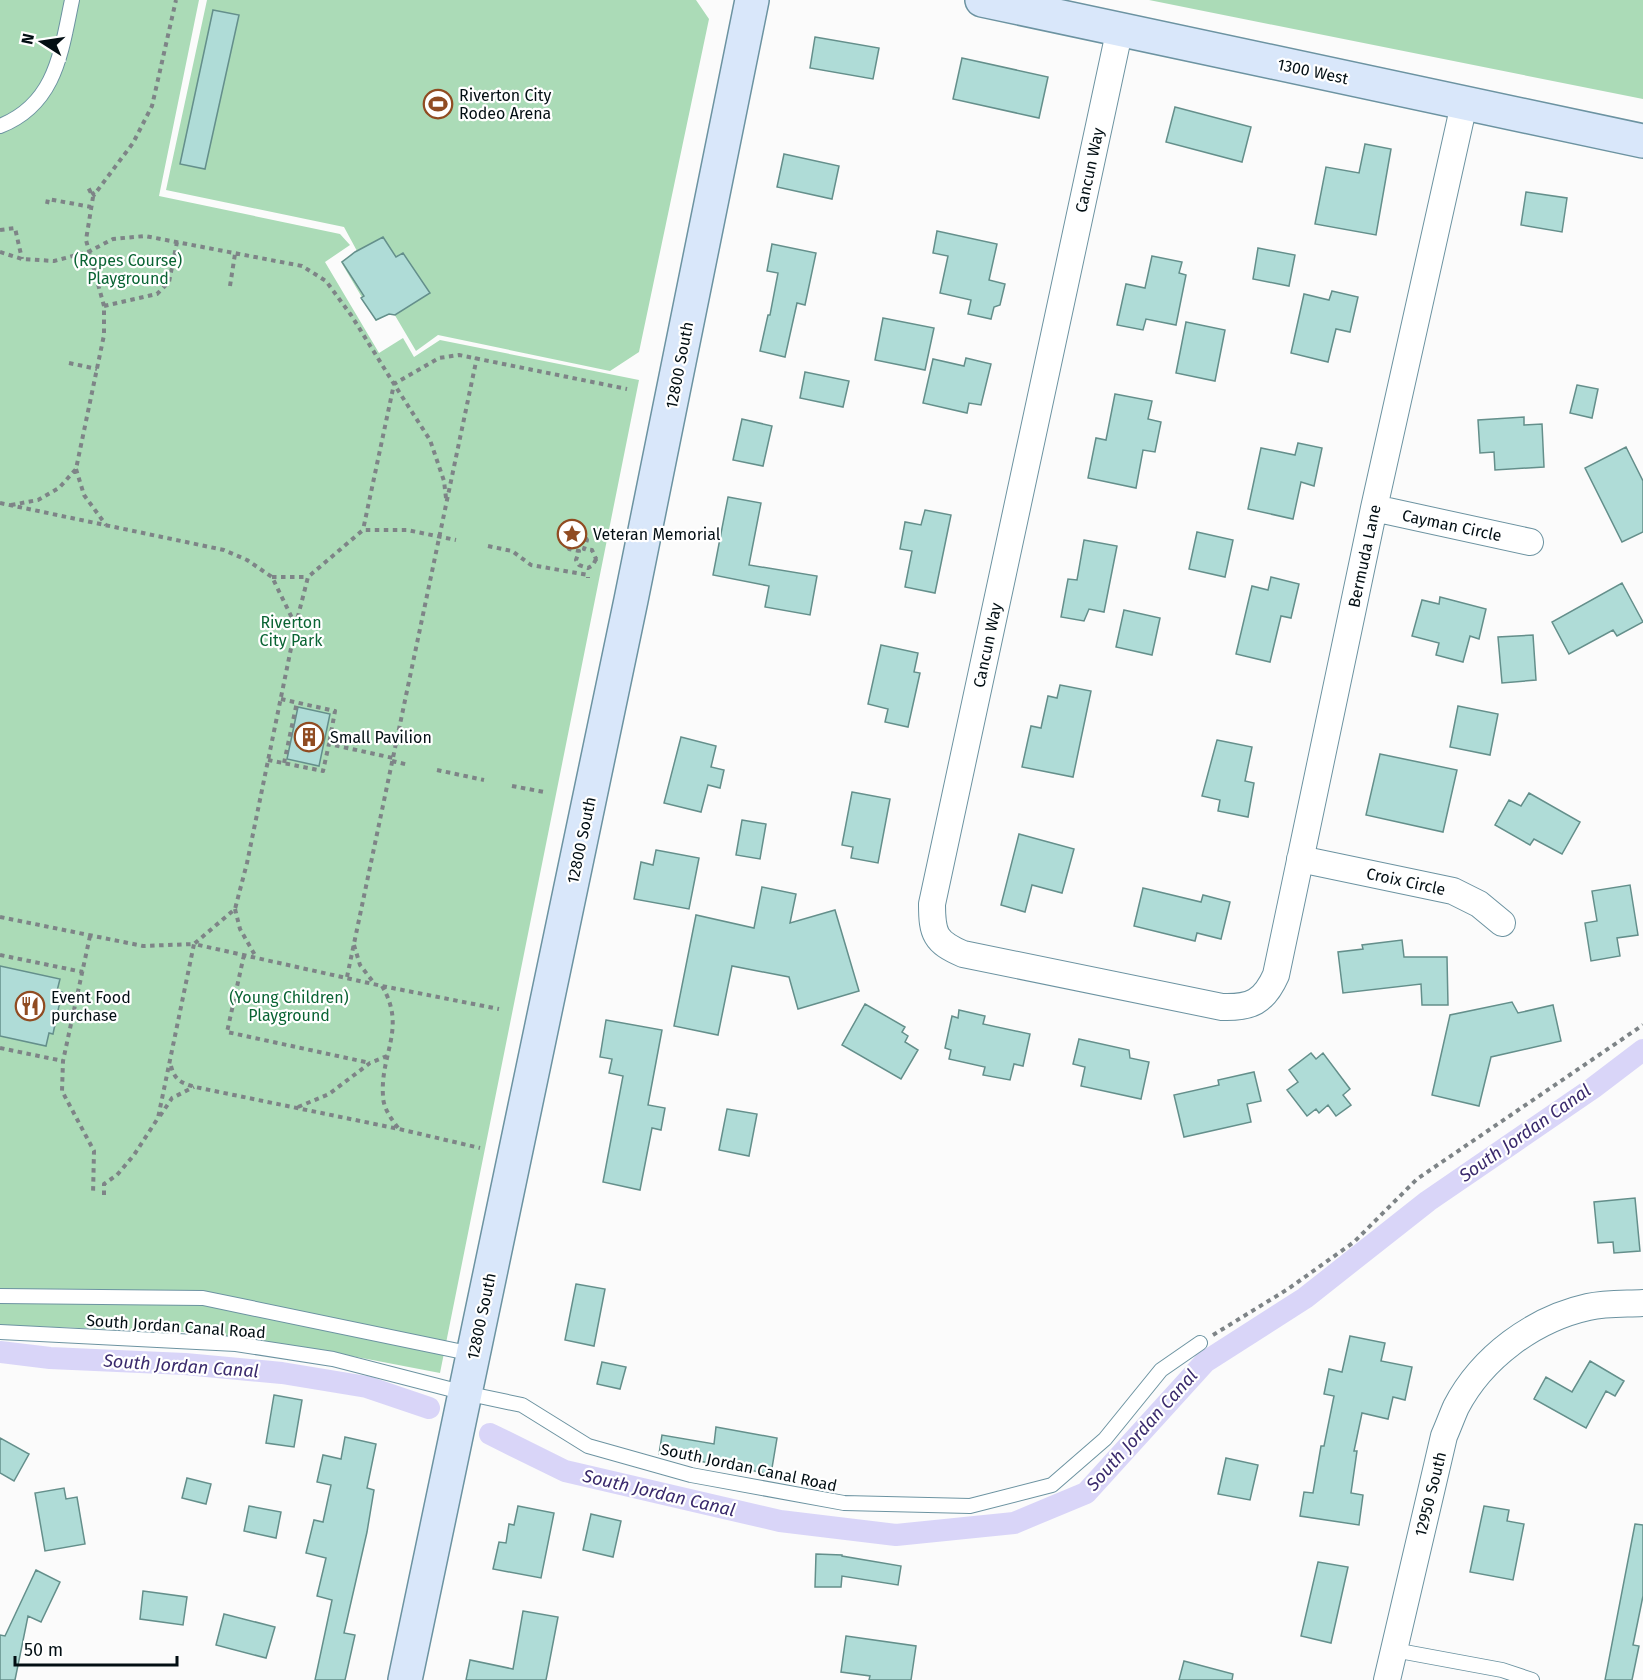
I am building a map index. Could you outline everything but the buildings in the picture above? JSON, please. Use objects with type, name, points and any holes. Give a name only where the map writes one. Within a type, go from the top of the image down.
[{"type":"street","name":"12800 South","points":[[405,1680],[633,589],[752,0]]},
{"type":"street","name":"1300 West","points":[[982,0],[1643,141]]},
{"type":"street","name":"Cancun Way","points":[[1120,28],[932,904],[932,921],[935,936],[947,947],[963,954],[1222,1006],[1240,1007],[1256,1002]]},
{"type":"street","name":"Bermuda Lane","points":[[1256,1002],[1269,991],[1276,975],[1374,508],[1464,104]]},
{"type":"street","name":"Cayman Circle","points":[[1374,508],[1530,542]]},
{"type":"street","name":"Croix Circle","points":[[1300,859],[1453,891],[1479,904],[1502,923]]},
{"type":"street","name":"12950 South","points":[[1387,1680],[1444,1437],[1457,1406],[1475,1378],[1498,1354],[1524,1334],[1554,1318],[1588,1307],[1643,1304]]},
{"type":"lane","points":[[0,126],[22,114],[48,87],[58,64],[72,0]]},
{"type":"lane","points":[[0,1296],[203,1298],[473,1354]]},
{"type":"lane","name":"South Jordan Canal Road","points":[[0,1332],[236,1344],[333,1359],[465,1393],[522,1405],[588,1446],[691,1475],[844,1503],[970,1506],[1052,1485],[1105,1439],[1161,1370],[1200,1343]]},
{"type":"lane","points":[[1394,1650],[1502,1670],[1532,1680]]},
{"type":"path","points":[[106,525],[84,495],[76,469],[104,335],[104,306],[86,240],[93,197],[88,187],[94,195],[133,143],[152,106],[176,0]]},
{"type":"path","points":[[47,204],[48,199],[90,207]]},
{"type":"path","points":[[0,230],[15,228],[22,259]]},
{"type":"path","points":[[0,252],[22,259],[54,261],[88,252],[113,239],[145,236],[302,266],[327,281],[430,440],[444,481],[447,501]]},
{"type":"path","points":[[104,306],[157,294],[169,282],[177,242]]},
{"type":"path","points":[[230,286],[235,254]]},
{"type":"path","points":[[256,957],[240,929],[235,909],[247,864],[296,624],[308,578],[363,530],[394,384],[439,358],[459,355],[627,389]]},
{"type":"path","points":[[347,977],[477,357]]},
{"type":"path","points":[[69,363],[97,369]]},
{"type":"path","points":[[11,505],[38,500],[59,488],[76,469]]},
{"type":"path","points":[[0,503],[224,550],[247,560],[272,577],[296,624]]},
{"type":"path","points":[[578,524],[587,540],[584,549],[592,550],[596,559],[588,568],[579,565],[576,560],[579,551],[569,549],[562,534],[578,524]]},
{"type":"path","points":[[363,530],[407,530],[456,540]]},
{"type":"path","points":[[488,546],[512,551],[531,565],[588,575],[588,579]]},
{"type":"path","points":[[596,559],[602,559]]},
{"type":"path","points":[[272,577],[308,578]]},
{"type":"path","points":[[268,760],[323,771],[329,744],[336,711],[281,699]]},
{"type":"path","points":[[284,763],[297,702]]},
{"type":"path","points":[[329,744],[410,765]]},
{"type":"path","points":[[437,770],[484,780]]},
{"type":"path","points":[[512,786],[544,792]]},
{"type":"path","points":[[158,1118],[194,944],[235,909]]},
{"type":"path","points":[[0,917],[143,946],[194,944],[382,986],[499,1009]]},
{"type":"path","points":[[90,936],[63,1061],[62,1091],[94,1151],[93,1195]]},
{"type":"path","points":[[354,944],[360,965],[374,983]]},
{"type":"path","points":[[0,955],[83,972]]},
{"type":"path","points":[[244,955],[227,1032],[370,1064]]},
{"type":"path","points":[[382,986],[394,1014],[382,1097],[389,1116],[399,1129]]},
{"type":"path","points":[[1200,1343],[1288,1289],[1354,1242],[1417,1179],[1643,1025]]},
{"type":"path","points":[[0,1048],[63,1061]]},
{"type":"path","points":[[298,1108],[329,1094],[370,1064],[387,1056]]},
{"type":"path","points":[[171,1064],[173,1075],[181,1083],[195,1087],[480,1148]]},
{"type":"path","points":[[104,1195],[104,1184],[117,1174],[134,1155],[172,1098],[195,1087]]},
{"type":"green space","name":"Riverton City Park","points":[[0,0],[199,0],[159,196],[340,234],[350,245],[325,262],[379,353],[403,338],[414,357],[440,340],[639,380],[440,1373],[315,1349],[185,1332],[0,1325]]},
{"type":"green space","name":"Riverton City Rodeo Arena","points":[[207,0],[696,0],[709,19],[639,352],[610,371],[438,335],[416,351],[393,312],[376,321],[341,262],[357,251],[344,227],[166,190]]},
{"type":"green space","points":[[1149,0],[1643,0],[1643,99]]},
{"type":"waterway","name":"South Jordan Canal","points":[[490,1434],[565,1471],[780,1521],[896,1535],[1014,1523],[1086,1493],[1205,1362],[1305,1298],[1428,1201],[1593,1088],[1643,1050]]},
{"type":"waterway","name":"South Jordan Canal","points":[[0,1352],[50,1358],[185,1364],[282,1373],[367,1387],[429,1408]]},
{"type":"place","name":"Riverton City Rodeo Arena","points":[[438,104]]},
{"type":"place","name":"Veteran Memorial","points":[[572,534]]},
{"type":"place","name":"Small Pavilion","points":[[309,737]]},
{"type":"place","name":"Event Food purchase","points":[[30,1006]]},
{"type":"park label","name":"(Ropes Course) Playground","points":[[128,269]]},
{"type":"park label","name":"(Young Children) Playground","points":[[289,1006]]}]
